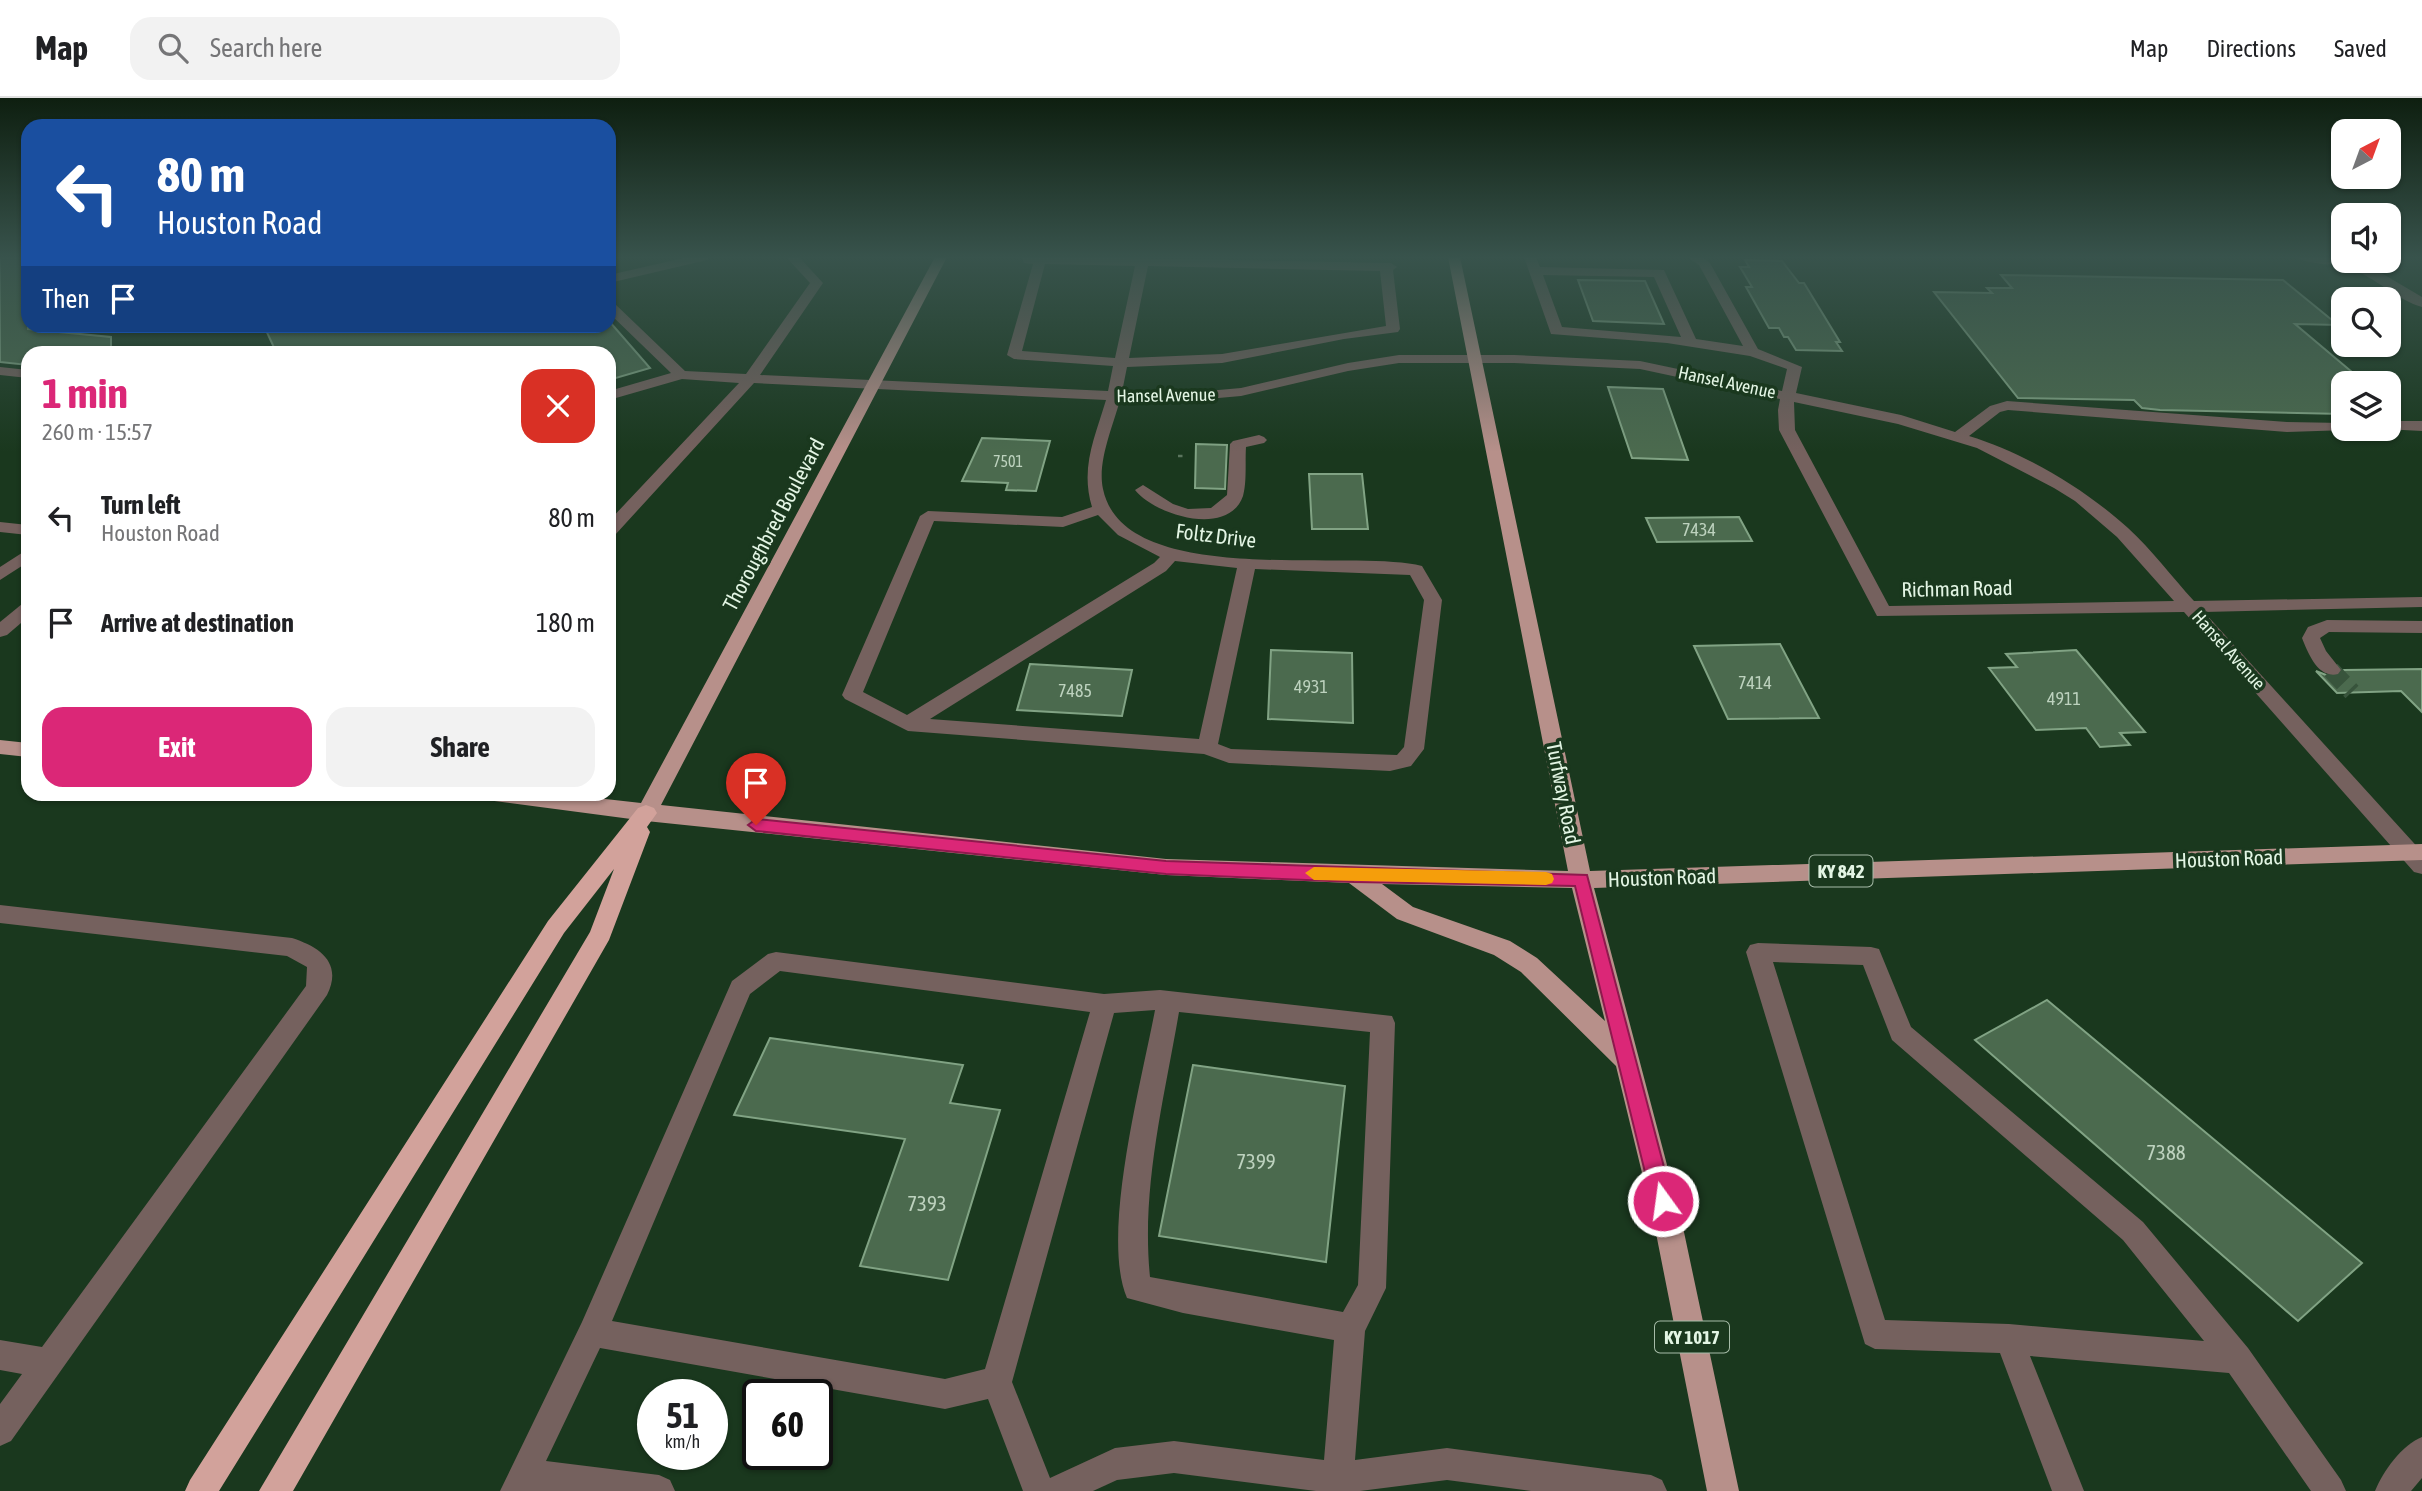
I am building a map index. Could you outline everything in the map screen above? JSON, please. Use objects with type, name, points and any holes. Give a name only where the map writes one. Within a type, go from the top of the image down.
[{"type":"highway","points":[[201,1491],[556,927],[646,814]]},
{"type":"highway","points":[[275,1491],[601,934],[646,814]]},
{"type":"main road","name":"Thoroughbred Boulevard","points":[[646,814],[907,322]]},
{"type":"main road","name":"Turfway Road","points":[[1467,322],[1581,880],[1667,1218],[1723,1491]]},
{"type":"main road","points":[[0,747],[21,749]]},
{"type":"main road","name":"Houston Road","points":[[542,801],[1166,867],[1354,875],[1581,880],[2419,857]]},
{"type":"main road","points":[[1354,875],[1405,913],[1502,948],[1529,965],[1580,1012],[1628,1062]]},
{"type":"street","points":[[616,394],[681,375],[626,322]]},
{"type":"street","points":[[616,523],[749,380],[790,322]]},
{"type":"street","points":[[1021,322],[1014,355],[1121,362],[1197,361],[1262,353],[1355,331],[1393,329],[1392,322]]},
{"type":"street","points":[[1130,322],[1114,396],[1094,469],[1094,488],[1101,509],[1063,522],[928,516],[852,695],[908,724],[1207,747],[1247,564]]},
{"type":"street","points":[[1553,322],[1556,331],[1691,342],[1753,352],[1795,367],[1789,396]]},
{"type":"street","points":[[1682,322],[1691,342]]},
{"type":"street","points":[[1736,322],[1753,352]]},
{"type":"street","name":"Hansel Avenue","points":[[681,375],[1173,398],[1241,392],[1376,361],[1474,359],[1640,365],[1901,420],[2008,457],[2081,498],[2123,533],[2419,857]]},
{"type":"street","points":[[0,371],[21,373]]},
{"type":"street","name":"Richman Road","points":[[1789,396],[1785,410],[1787,430],[1883,612],[2190,606]]},
{"type":"street","points":[[1958,438],[1995,409],[2007,405],[2287,427],[2331,427]]},
{"type":"street","points":[[2401,426],[2422,426]]},
{"type":"street","points":[[1143,490],[1174,511],[1212,513],[1223,509],[1232,502],[1235,495],[1238,444],[1259,440]]},
{"type":"street","name":"Foltz Drive","points":[[1101,509],[1124,531],[1171,555],[1247,564],[1416,570],[1433,600],[1414,749],[1404,761],[1390,764],[1228,756],[1207,747]]},
{"type":"street","points":[[0,527],[21,529]]},
{"type":"street","points":[[908,724],[1160,567],[1171,555]]},
{"type":"street","points":[[0,575],[21,559]]},
{"type":"street","points":[[2190,606],[2422,602]]},
{"type":"street","points":[[0,631],[21,614]]},
{"type":"street","points":[[2330,670],[2317,653],[2311,638],[2315,631],[2327,626],[2422,627]]},
{"type":"street","points":[[0,914],[292,947],[319,963],[318,988],[0,1430]]},
{"type":"street","points":[[2237,1359],[2009,1339],[1875,1334],[1758,952],[1871,956],[1901,1032],[2133,1231],[2237,1359],[2330,1491]]},
{"type":"street","points":[[659,1491],[520,1482],[592,1332],[741,988],[776,961],[1104,1004],[1169,1001],[1383,1023],[1372,1288],[1350,1328],[1326,1481]]},
{"type":"street","points":[[1169,1001],[1134,1194],[1132,1236],[1137,1288],[1183,1299],[1350,1328]]},
{"type":"street","points":[[1039,1491],[997,1382],[1104,1004]]},
{"type":"street","points":[[592,1332],[945,1394],[997,1382]]},
{"type":"street","points":[[2009,1339],[2068,1491]]},
{"type":"street","points":[[0,1355],[49,1363]]},
{"type":"street","points":[[2391,1491],[2422,1453]]},
{"type":"street","points":[[1058,1491],[1115,1464],[1174,1457],[1326,1481],[1368,1491]]},
{"type":"street","points":[[1326,1481],[1447,1464],[1651,1491]]},
{"type":"building","points":[[0,322],[21,322],[21,333],[70,333],[111,337],[111,346],[21,346],[21,364],[0,362]]},
{"type":"building","points":[[1617,322],[1663,322],[1664,324]]},
{"type":"building","points":[[1766,322],[1828,322],[1840,342],[1836,342],[1842,351],[1796,350],[1779,328],[1769,328]]},
{"type":"building","points":[[1958,322],[2331,322],[2331,325],[2295,324],[2351,371],[2331,371],[2331,414],[2160,410],[2142,408],[2134,400],[2018,398]]},
{"type":"building","points":[[616,329],[650,368],[616,378],[616,346],[273,346],[267,333],[616,333]]},
{"type":"building","points":[[1608,387],[1663,389],[1688,460],[1632,458]]},
{"type":"building","points":[[982,438],[1050,441],[1036,491],[1006,490],[1008,483],[962,481]]},
{"type":"building","points":[[1196,444],[1227,445],[1225,489],[1195,488]]},
{"type":"building","points":[[1309,474],[1362,474],[1368,529],[1312,529]]},
{"type":"building","points":[[1739,517],[1752,541],[1657,542],[1646,518]]},
{"type":"building","points":[[1780,644],[1819,718],[1728,719],[1694,646]]},
{"type":"building","points":[[1271,650],[1352,653],[1353,723],[1268,719]]},
{"type":"building","points":[[2076,650],[2145,732],[2120,733],[2130,745],[2100,747],[2086,728],[2036,730],[1989,668],[2017,667],[2006,654]]},
{"type":"building","points":[[1030,664],[1132,670],[1122,716],[1017,710]]},
{"type":"building","points":[[2422,669],[2422,712],[2401,691],[2337,693],[2316,671],[2331,677],[2340,676],[2344,670]]},
{"type":"building","points":[[2047,1000],[2362,1263],[2298,1321],[1975,1040]]},
{"type":"building","points":[[770,1038],[963,1065],[950,1103],[1000,1110],[948,1280],[860,1266],[905,1139],[734,1115]]},
{"type":"building","points":[[1193,1065],[1345,1086],[1326,1262],[1159,1236]]},
{"type":"tunnel","points":[[2331,670],[2352,692]]},
{"type":"slow traffic","points":[[1314,873],[1546,879]]},
{"type":"route","points":[[756,825],[1166,867],[1354,875],[1581,880],[1663,1201]]}]
